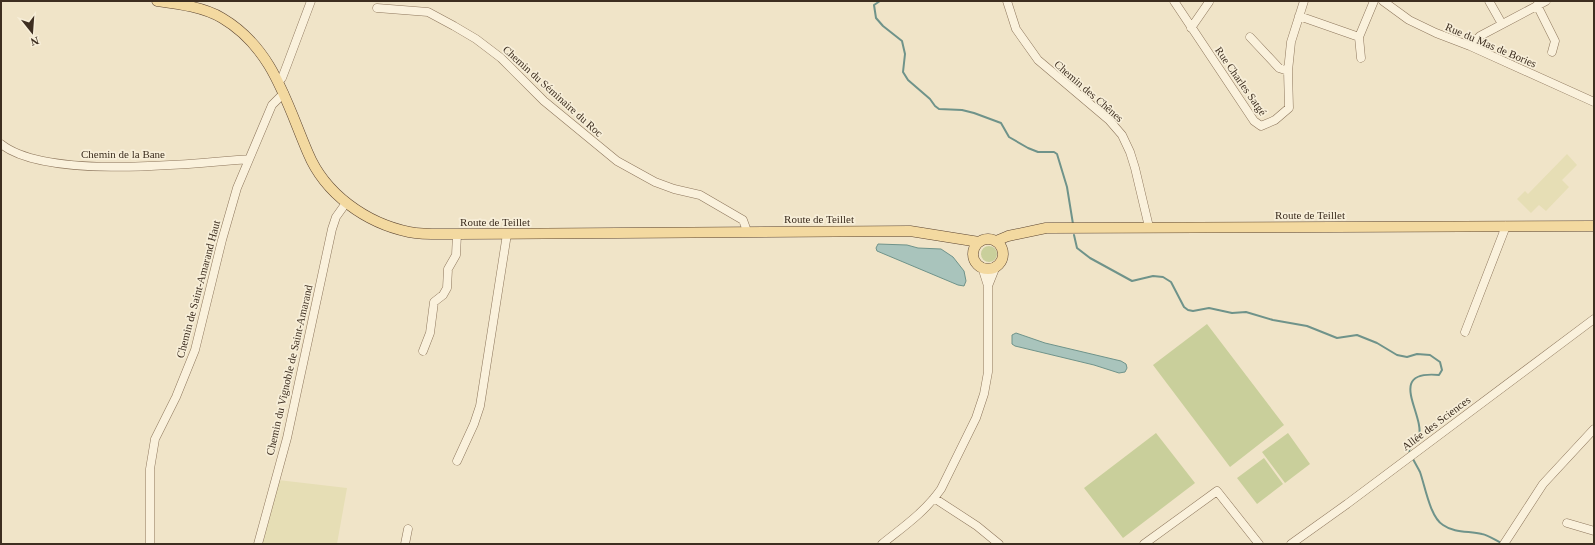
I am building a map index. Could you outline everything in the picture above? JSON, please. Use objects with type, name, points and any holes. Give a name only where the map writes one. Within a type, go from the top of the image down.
[{"type":"main road","name":"Route de Teillet","points":[[158,1],[203,10],[221,18],[241,32],[264,58],[279,81],[308,154],[331,188],[346,203],[364,216],[386,226],[410,232],[457,234],[910,231],[979,242]]},
{"type":"main road","name":"Route de Teillet","points":[[996,241],[1008,236],[1046,228],[1594,226]]},
{"type":"main road","name":"Route de Teillet","points":[[1003,254],[1012,242],[1027,232]]},
{"type":"main road","name":"Route de Teillet","points":[[945,236],[965,246],[974,254]]},
{"type":"main road","points":[[986,239],[996,241],[1000,245],[1003,254],[1001,260],[992,268],[982,267],[976,262],[974,250],[979,242],[986,239]]},
{"type":"street","points":[[279,81],[282,78],[311,1]]},
{"type":"street","name":"Chemin des Chênes","points":[[1007,1],[1016,29],[1034,55],[1109,120],[1122,135],[1133,163],[1149,227]]},
{"type":"street","name":"Rue Charles Satgé","points":[[1174,1],[1254,121],[1261,126],[1275,120],[1289,108],[1288,71],[1291,42],[1304,1]]},
{"type":"street","points":[[1361,58],[1359,37],[1374,1]]},
{"type":"street","name":"Rue du Mas de Bories","points":[[1383,1],[1409,20],[1436,33],[1470,46],[1594,102]]},
{"type":"street","points":[[1489,1],[1502,24]]},
{"type":"street","points":[[1470,46],[1480,36],[1546,1]]},
{"type":"street","points":[[1192,28],[1209,2]]},
{"type":"street","points":[[1537,5],[1555,41],[1552,52]]},
{"type":"street","name":"Chemin du Séminaire du Roc","points":[[377,8],[428,12],[476,39],[501,58],[544,101],[617,161],[655,182],[674,189],[700,195],[743,220],[747,231]]},
{"type":"street","points":[[1299,16],[1359,37]]},
{"type":"street","points":[[1250,37],[1279,68],[1288,71]]},
{"type":"street","name":"Chemin de Saint-Amarand Haut","points":[[150,544],[150,469],[155,439],[176,397],[195,350],[222,240],[237,188],[272,105],[284,93]]},
{"type":"street","name":"Chemin de la Bane","points":[[1,144],[34,159],[69,165],[140,167],[249,159]]},
{"type":"street","name":"Chemin du Vignoble de Saint-Amarand","points":[[258,544],[271,490],[287,438],[332,229],[336,217],[346,203]]},
{"type":"street","points":[[1465,332],[1506,226]]},
{"type":"street","points":[[423,352],[430,333],[434,302],[443,295],[447,288],[448,269],[456,255],[457,234]]},
{"type":"street","points":[[457,461],[474,424],[480,406],[507,234]]},
{"type":"street","points":[[988,286],[996,266]]},
{"type":"street","points":[[882,544],[923,510],[934,498],[976,418],[984,394],[989,361],[988,286],[982,267]]},
{"type":"street","name":"Allée des Sciences","points":[[1291,544],[1347,504],[1594,319]]},
{"type":"street","points":[[1506,542],[1543,484],[1594,429]]},
{"type":"street","points":[[1144,544],[1210,494],[1217,491],[1259,544]]},
{"type":"street","points":[[934,498],[976,526],[999,544]]},
{"type":"street","points":[[1567,523],[1594,531]]},
{"type":"street","points":[[405,544],[408,529]]},
{"type":"shaded area","points":[[1567,154],[1577,165],[1562,180],[1569,187],[1546,211],[1539,205],[1531,213],[1517,199],[1525,191],[1528,194]]},
{"type":"shaded area","points":[[278,480],[347,488],[337,544],[261,544]]},
{"type":"green space","points":[[986,246],[992,246],[997,251],[995,260],[992,262],[986,262],[981,257],[981,251]]},
{"type":"green space","points":[[1207,324],[1284,425],[1230,467],[1153,365]]},
{"type":"green space","points":[[1156,433],[1195,483],[1123,538],[1084,488]]},
{"type":"green space","points":[[1288,433],[1310,464],[1285,483],[1262,452]]},
{"type":"green space","points":[[1264,458],[1283,484],[1257,504],[1237,478]]},
{"type":"water","points":[[878,244],[907,245],[918,248],[941,249],[953,257],[964,271],[966,281],[964,286],[958,285],[877,251],[876,248]]},
{"type":"water","points":[[1016,333],[1045,343],[1121,361],[1126,364],[1127,368],[1125,372],[1119,373],[1094,365],[1015,346],[1012,344],[1012,335]]},
{"type":"waterway","points":[[880,1],[874,5],[876,18],[883,26],[902,41],[905,54],[903,72],[908,80],[930,99],[935,106],[939,109],[962,110],[974,113],[1001,123],[1009,137],[1028,148],[1038,152],[1054,152],[1057,154],[1067,187],[1073,224]]},
{"type":"waterway","points":[[1074,235],[1077,248],[1090,258],[1132,281],[1153,276],[1163,277],[1171,282],[1184,307],[1188,310],[1193,311],[1209,308],[1232,313],[1246,312],[1273,320],[1307,326],[1337,338],[1357,335],[1377,343],[1397,355],[1407,357],[1417,354],[1430,355],[1440,362],[1442,370],[1439,375],[1423,375],[1414,379],[1411,386],[1411,396],[1417,417],[1419,437],[1409,450],[1410,453]]},
{"type":"waterway","points":[[1413,459],[1420,472],[1428,501],[1438,521],[1447,528],[1489,536],[1501,543]]}]
